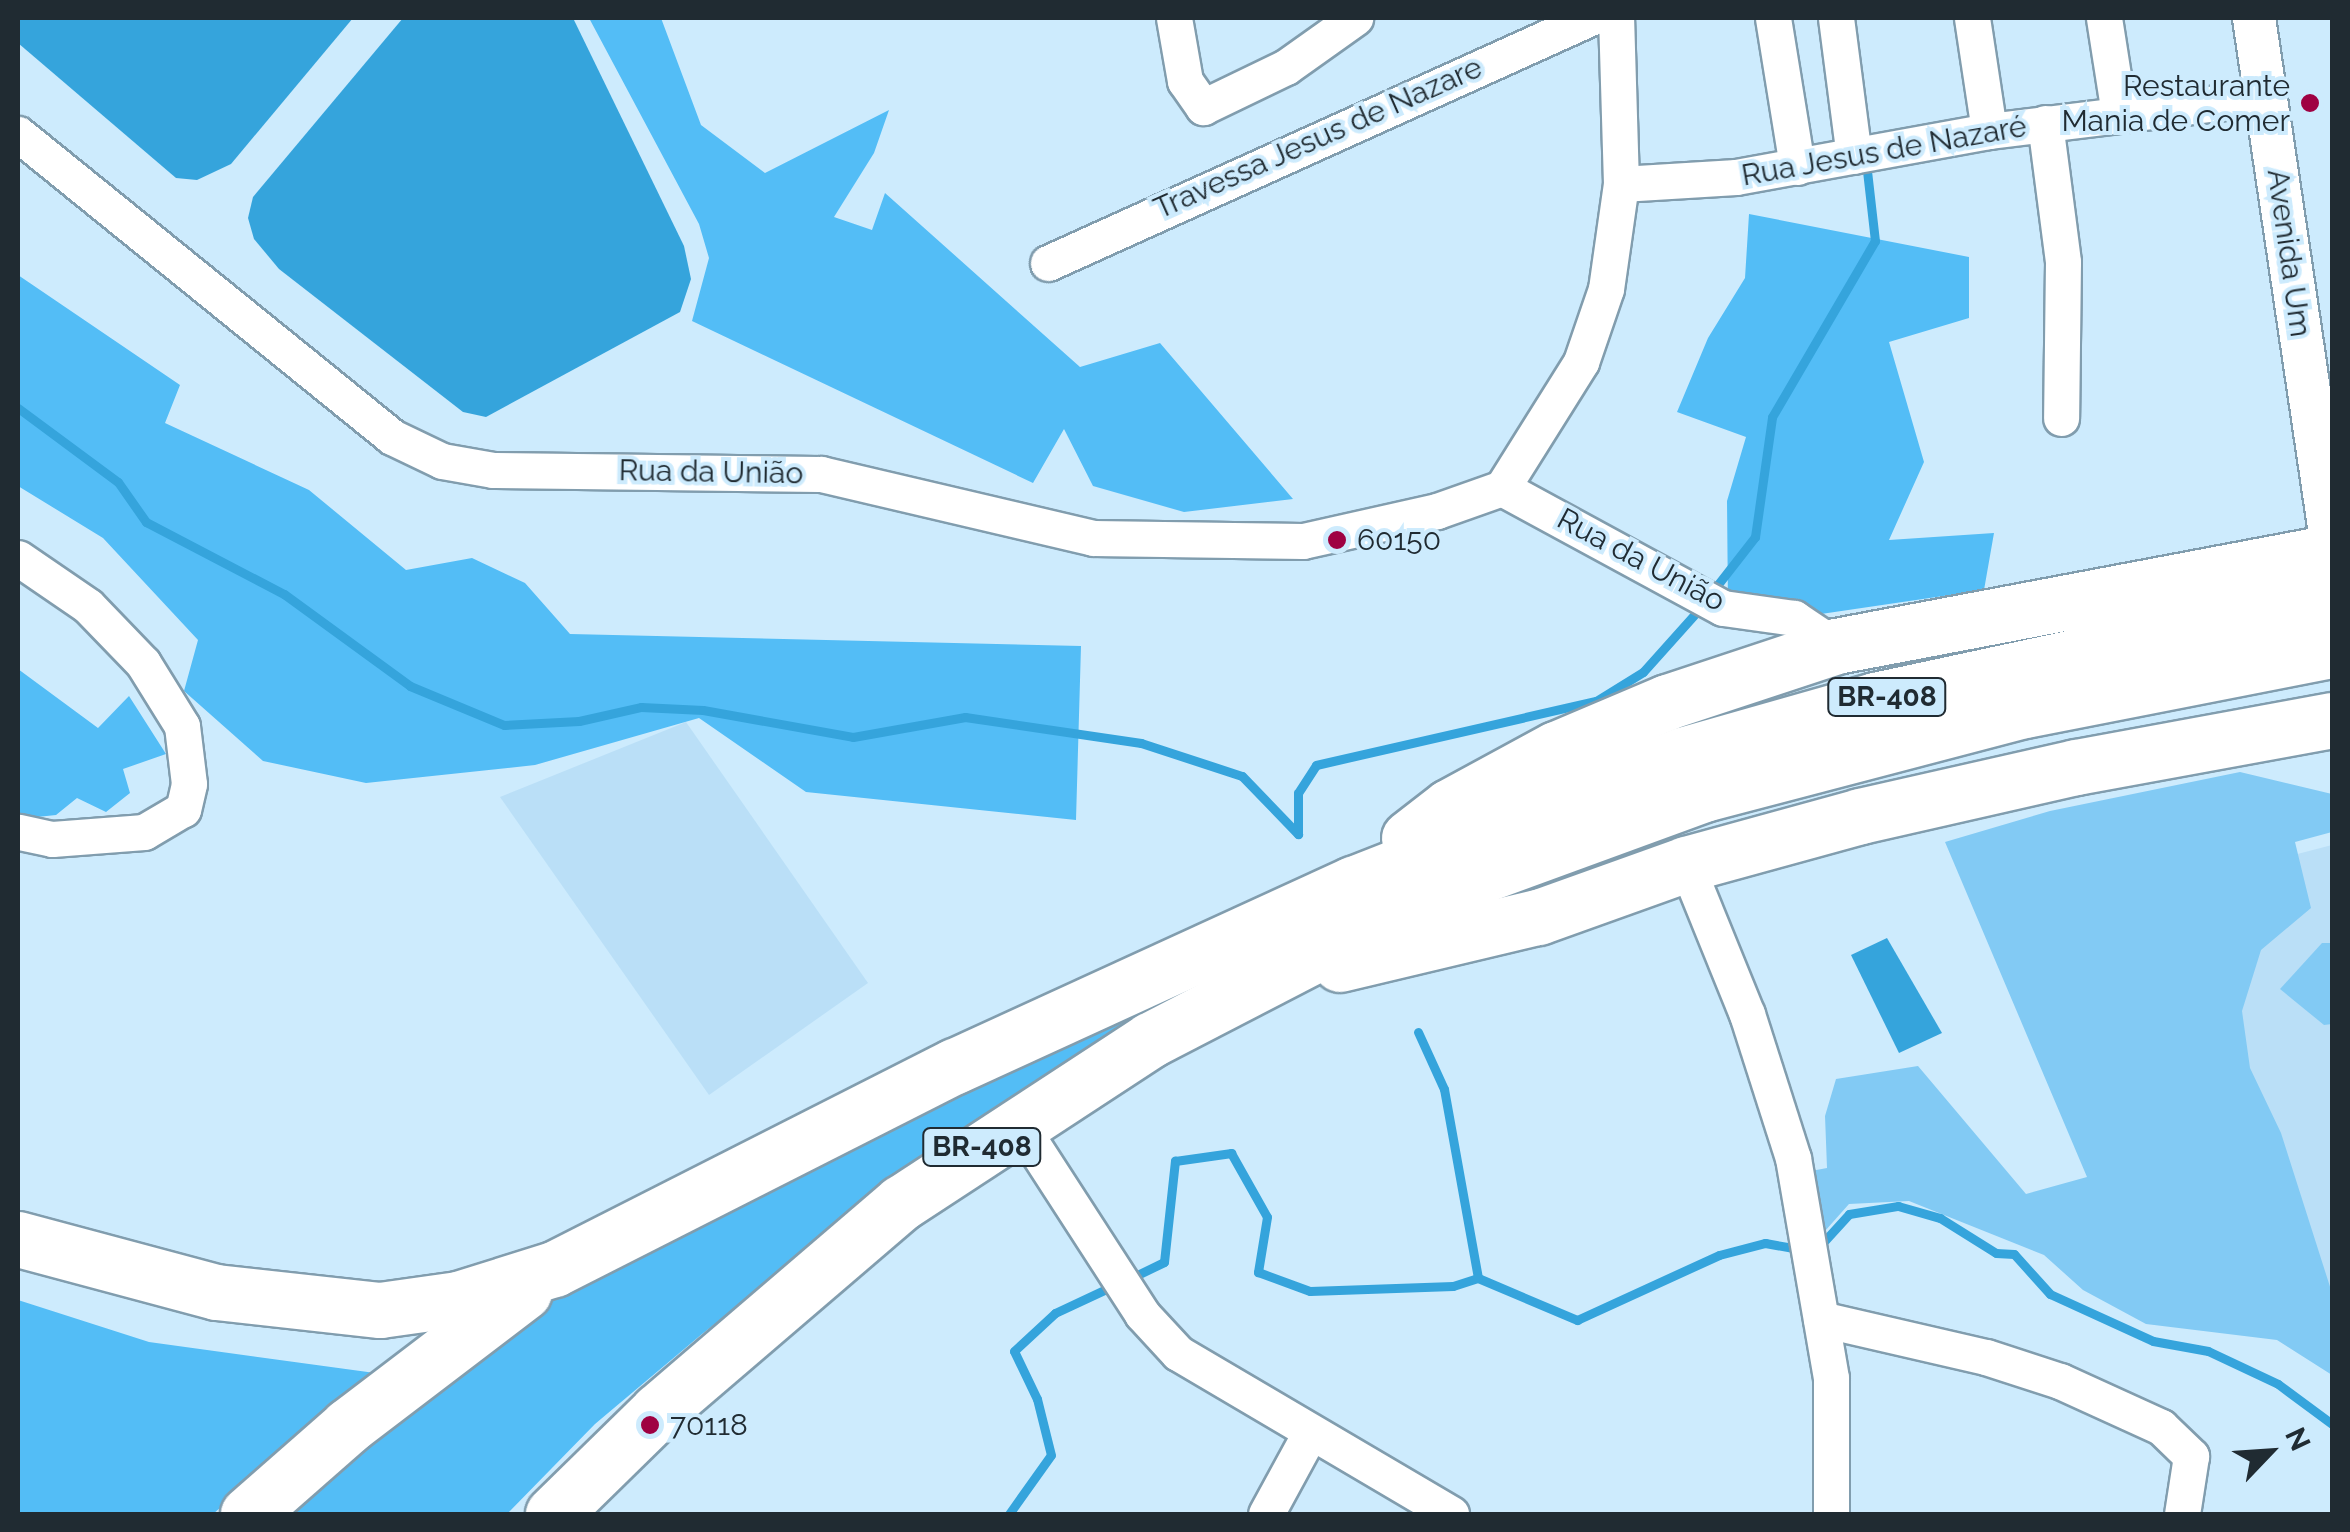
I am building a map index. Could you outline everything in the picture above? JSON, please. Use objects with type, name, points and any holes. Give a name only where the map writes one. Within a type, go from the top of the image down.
[{"type":"highway","points":[[1353,884],[1449,807],[1556,749],[1667,702],[1836,646],[2332,550]]},
{"type":"highway","name":"BR-408","points":[[553,1514],[810,1277],[901,1203],[1018,1122],[1467,859],[1682,755],[1876,700],[2332,601]]},
{"type":"highway","name":"BR-408","points":[[248,1514],[348,1426],[554,1269],[956,1066],[1353,884],[1467,859],[1892,742],[2332,650]]},
{"type":"highway","points":[[1258,981],[1538,916],[1686,864],[2076,766],[2332,720]]},
{"type":"highway","points":[[18,1239],[216,1292],[380,1310],[458,1299],[554,1269]]},
{"type":"street","points":[[1174,18],[1179,61],[1194,102],[1208,107],[1248,89],[1355,18]]},
{"type":"street","name":"Travessa Jesus de Nazare","points":[[1048,263],[1590,18]]},
{"type":"street","points":[[1502,488],[1581,362],[1606,289],[1621,184],[1616,18]]},
{"type":"street","points":[[1773,18],[1797,167]]},
{"type":"street","points":[[1836,18],[1854,156]]},
{"type":"street","points":[[1972,18],[1989,130]]},
{"type":"street","points":[[2104,18],[2119,114]]},
{"type":"street","name":"Avenida Um","points":[[2254,18],[2332,550]]},
{"type":"street","name":"Rua Jesus de Nazaré","points":[[1621,184],[1797,167],[1989,130],[2264,98]]},
{"type":"street","points":[[2045,124],[2063,262],[2061,418]]},
{"type":"street","name":"Rua da União","points":[[18,134],[360,412],[442,461],[493,470],[822,474],[1052,532],[1133,542],[1239,544],[1352,534],[1502,488],[1722,608],[1794,618],[1836,646]]},
{"type":"street","points":[[18,558],[88,606],[143,663],[182,726],[188,784],[184,809],[144,832],[52,839],[18,832]]},
{"type":"street","points":[[1686,864],[1786,1130],[1831,1378],[1831,1514]]},
{"type":"street","points":[[1018,1122],[1133,1300],[1178,1353],[1445,1513]]},
{"type":"street","points":[[1822,1320],[2004,1363],[2161,1427],[2191,1456],[2182,1514]]},
{"type":"street","points":[[1266,1514],[1310,1435]]},
{"type":"shaded area","points":[[18,18],[353,18],[231,164],[197,180],[176,178],[18,43]]},
{"type":"shaded area","points":[[403,18],[573,18],[684,246],[691,279],[680,312],[486,417],[463,412],[279,269],[254,239],[248,218],[253,197]]},
{"type":"shaded area","points":[[589,18],[661,18],[701,125],[765,173],[889,110],[874,153],[834,217],[872,230],[885,193],[1080,367],[1160,343],[1293,499],[1184,512],[1093,486],[1064,429],[1033,483],[692,321],[709,258],[699,224]]},
{"type":"shaded area","points":[[1749,214],[1969,257],[1969,318],[1889,342],[1924,462],[1889,540],[1994,533],[1984,590],[1821,614],[1728,608],[1727,501],[1746,437],[1677,412],[1708,338],[1745,278]]},
{"type":"shaded area","points":[[18,275],[180,385],[165,423],[309,490],[406,570],[472,558],[525,583],[570,634],[1081,646],[1076,820],[806,792],[699,718],[535,765],[366,783],[263,761],[184,691],[198,640],[103,538],[18,486]]},
{"type":"shaded area","points":[[18,669],[98,728],[129,696],[166,754],[123,769],[130,793],[106,812],[77,798],[56,815],[18,819]]},
{"type":"shaded area","points":[[686,722],[868,983],[709,1095],[500,797]]},
{"type":"shaded area","points":[[2240,772],[2332,794],[2332,832],[2295,842],[2311,908],[2261,950],[2242,1011],[2250,1068],[2281,1133],[2332,1293],[2332,1375],[2277,1340],[2146,1324],[2083,1290],[2044,1255],[1909,1201],[1849,1204],[1817,1240],[1806,1172],[1827,1168],[1825,1116],[1836,1079],[1918,1066],[2026,1194],[2087,1177],[1945,842],[2050,811]]},
{"type":"shaded area","points":[[2332,845],[2332,1361],[2086,909]]},
{"type":"shaded area","points":[[1887,938],[1942,1033],[1899,1053],[1851,955]]},
{"type":"shaded area","points":[[2322,943],[2332,943],[2332,1024],[2324,1025],[2280,989]]},
{"type":"shaded area","points":[[1166,988],[1174,1001],[918,1164],[702,1334],[595,1424],[507,1514],[273,1514],[421,1386],[561,1295]]},
{"type":"shaded area","points":[[18,1300],[149,1342],[375,1373],[213,1514],[18,1514]]},
{"type":"waterway","points":[[1712,592],[1755,537],[1772,417],[1875,241],[1866,162]]},
{"type":"waterway","points":[[18,408],[118,482],[146,522],[284,594],[410,686],[504,725],[579,721],[641,707],[703,710],[853,737],[965,717],[1141,743],[1242,776],[1298,834]]},
{"type":"waterway","points":[[1298,834],[1298,793],[1316,765],[1596,701],[1643,672],[1703,605]]},
{"type":"waterway","points":[[1418,1032],[1444,1089],[1478,1278]]},
{"type":"waterway","points":[[1127,1280],[1164,1262],[1175,1161],[1231,1153],[1267,1217],[1258,1272],[1310,1291],[1453,1286],[1478,1278]]},
{"type":"waterway","points":[[1818,1248],[1849,1214],[1898,1206],[1940,1218],[1996,1253],[2014,1254],[2050,1294],[2153,1341],[2208,1351],[2278,1384],[2332,1424]]},
{"type":"waterway","points":[[1478,1278],[1577,1320],[1719,1255],[1765,1243],[1800,1249]]},
{"type":"waterway","points":[[1009,1514],[1051,1455],[1037,1399],[1014,1351],[1055,1313],[1113,1286]]},
{"type":"place","name":"Restaurante Mania de Comer","points":[[2310,103]]},
{"type":"place","name":"60150","points":[[1337,540]]},
{"type":"place","name":"70118","points":[[650,1425]]}]
